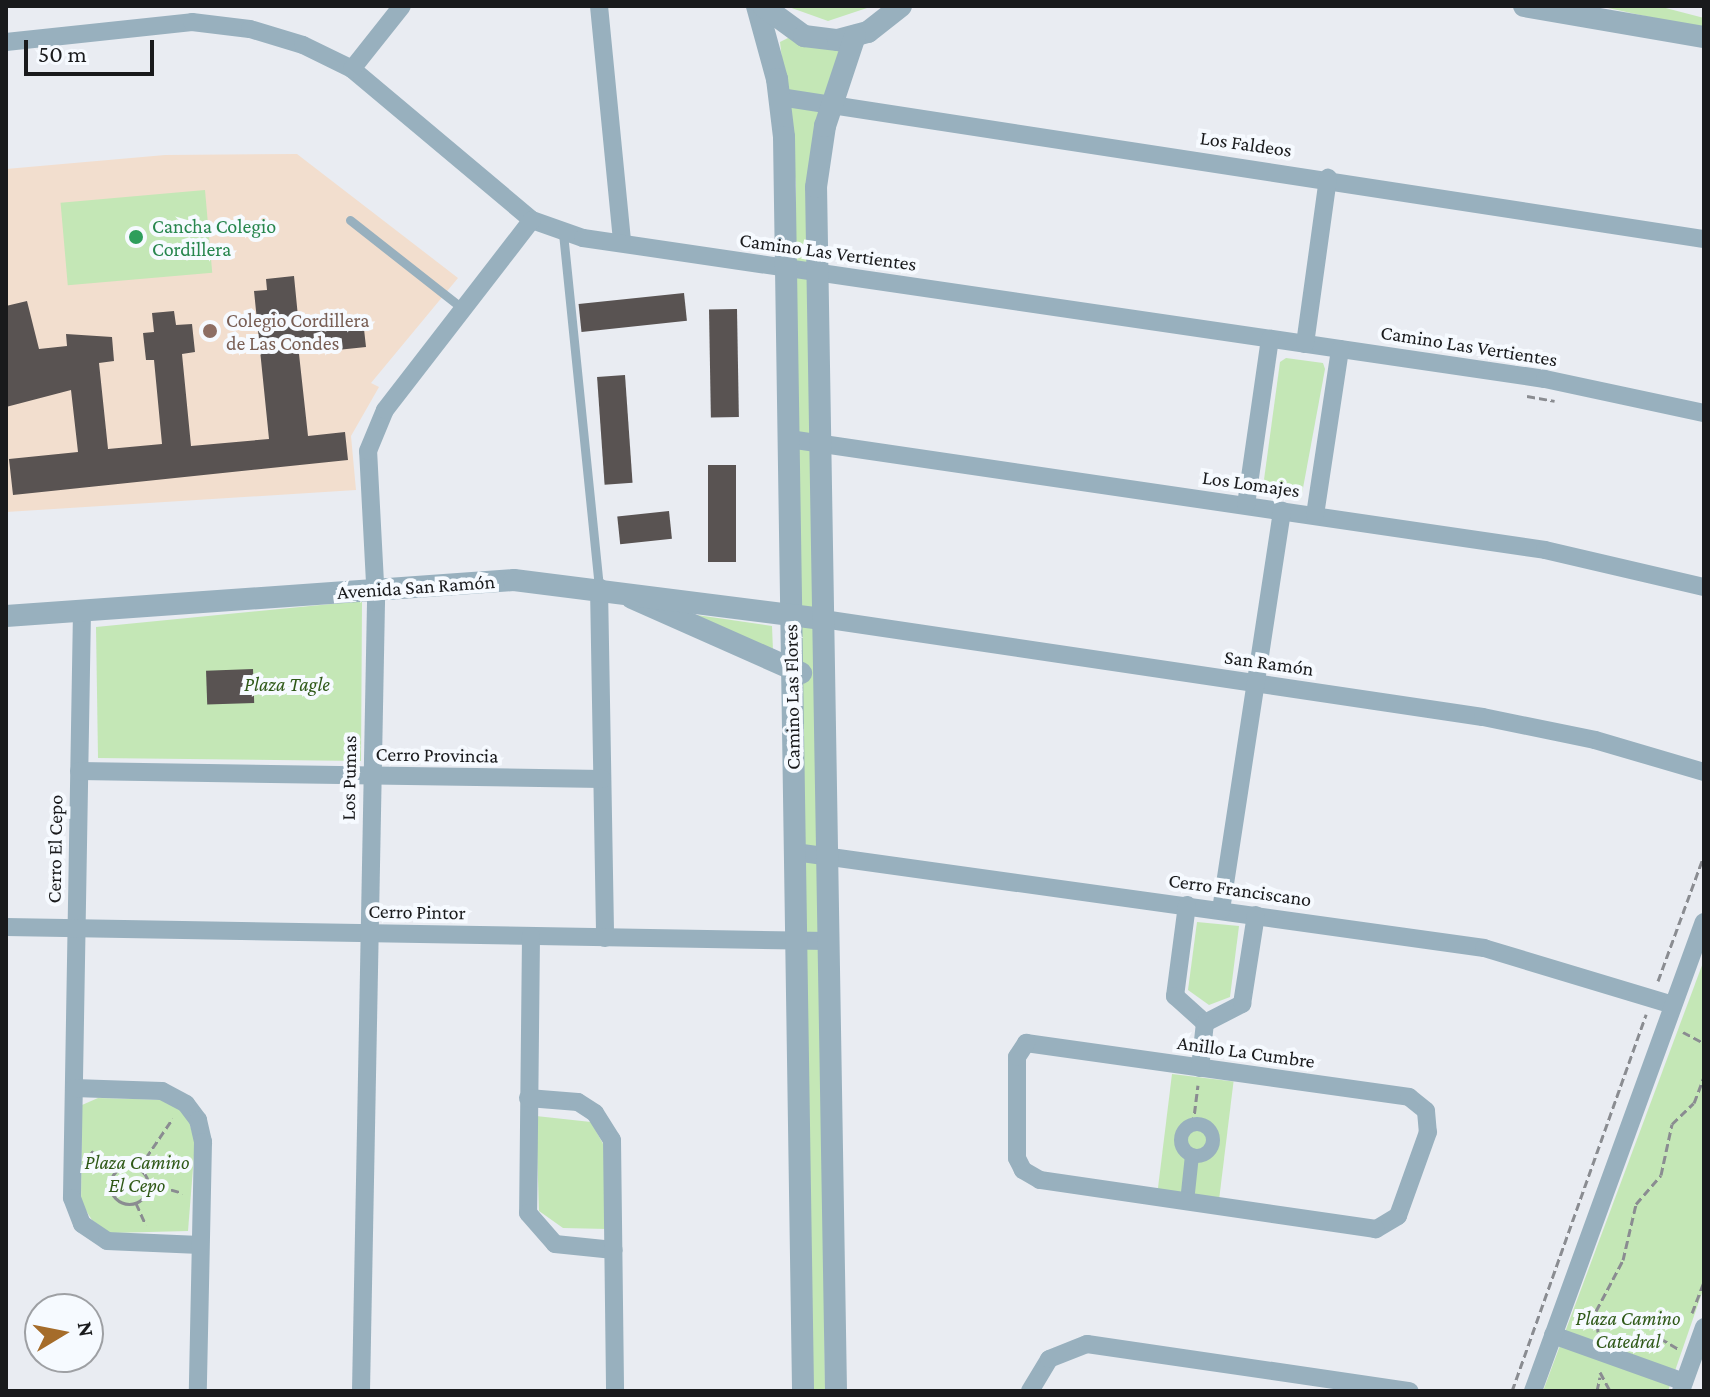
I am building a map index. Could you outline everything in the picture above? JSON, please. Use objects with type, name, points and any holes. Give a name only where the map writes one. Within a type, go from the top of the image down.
[{"type":"street","points":[[352,69],[402,6]]},
{"type":"street","points":[[599,6],[622,241]]},
{"type":"street","points":[[760,6],[804,36],[855,36],[901,6]]},
{"type":"street","name":"Camino Las Flores","points":[[760,6],[780,97],[786,270],[803,1391]]},
{"type":"street","points":[[1524,6],[1704,37]]},
{"type":"street","name":"Camino Las Vertientes","points":[[6,42],[163,23],[221,24],[277,36],[352,69],[532,220],[563,233],[786,270],[1545,379],[1704,413]]},
{"type":"street","name":"Camino Las Flores","points":[[836,1391],[817,167],[831,105],[855,36]]},
{"type":"street","name":"Los Faldeos","points":[[780,97],[1328,178],[1704,239]]},
{"type":"street","points":[[1305,344],[1328,178]]},
{"type":"street","name":"Los Pumas","points":[[361,1391],[375,590],[370,437],[532,220]]},
{"type":"street","points":[[1246,505],[1270,339]]},
{"type":"street","points":[[1315,515],[1340,349]]},
{"type":"street","name":"Los Lomajes","points":[[789,439],[1545,550],[1704,587]]},
{"type":"street","points":[[1221,910],[1282,511]]},
{"type":"street","name":"Avenida San Ramón","points":[[6,616],[514,580],[606,588],[823,619]]},
{"type":"street","points":[[605,938],[602,779],[606,588],[792,670],[824,681]]},
{"type":"street","name":"Cerro El Cepo","points":[[82,611],[72,1198],[82,1224],[107,1241],[200,1245]]},
{"type":"street","name":"San Ramón","points":[[823,619],[1545,729],[1704,772]]},
{"type":"street","name":"Cerro Provincia","points":[[79,771],[602,779]]},
{"type":"street","name":"Cerro Franciscano","points":[[795,852],[826,852],[1484,948],[1652,997],[1670,1013]]},
{"type":"street","points":[[1187,905],[1175,996],[1205,1023]]},
{"type":"street","points":[[1205,1023],[1242,1004],[1256,915]]},
{"type":"street","points":[[1533,1391],[1704,922]]},
{"type":"street","name":"Cerro Pintor","points":[[6,927],[828,941]]},
{"type":"street","points":[[531,936],[526,1203],[532,1222],[565,1248],[614,1250]]},
{"type":"street","points":[[1200,1068],[1205,1023]]},
{"type":"street","name":"Anillo La Cumbre","points":[[1035,1043],[1200,1068],[1409,1097],[1422,1104],[1429,1125],[1398,1216],[1382,1229],[1187,1202],[1028,1175],[1017,1158],[1017,1053],[1035,1043]]},
{"type":"street","points":[[74,1088],[162,1091],[186,1104],[201,1131],[198,1391]]},
{"type":"street","points":[[528,1098],[578,1102],[607,1129],[614,1152],[615,1391]]},
{"type":"street","points":[[1187,1202],[1192,1155],[1182,1138],[1193,1125],[1207,1128],[1213,1140],[1205,1154],[1192,1155]]},
{"type":"street","points":[[1553,1335],[1683,1387],[1704,1327]]},
{"type":"street","points":[[1030,1391],[1049,1359],[1087,1344],[1410,1391]]},
{"type":"lane","points":[[350,220],[463,309]]},
{"type":"lane","points":[[563,233],[606,588]]},
{"type":"path","points":[[1522,395],[1564,402]]},
{"type":"path","points":[[1512,1391],[1704,855]]},
{"type":"path","points":[[1670,1013],[1704,1043]]},
{"type":"path","points":[[1193,1125],[1200,1068]]},
{"type":"path","points":[[1678,1349],[1660,1338],[1598,1336],[1596,1311],[1623,1260],[1636,1204],[1667,1161],[1672,1124],[1694,1103],[1704,1077]]},
{"type":"path","points":[[138,1168],[150,1143],[186,1104]]},
{"type":"path","points":[[73,1141],[117,1170],[138,1168]]},
{"type":"path","points":[[138,1168],[148,1183],[201,1197]]},
{"type":"path","points":[[117,1170],[110,1184],[114,1196],[136,1203],[155,1244]]},
{"type":"path","points":[[136,1203],[148,1183]]},
{"type":"path","points":[[1704,1281],[1697,1301],[1704,1305]]},
{"type":"path","points":[[1597,1391],[1600,1377],[1598,1351]]},
{"type":"path","points":[[1600,1377],[1610,1391]]},
{"type":"shaded area","name":"Colegio Cordillera de Las Condes","points":[[297,154],[458,278],[371,383],[379,387],[351,436],[356,490],[6,512],[6,169],[165,155]]},
{"type":"green space","points":[[786,6],[873,6],[828,21]]},
{"type":"green space","points":[[1599,6],[1658,6],[1704,18],[1704,29]]},
{"type":"green space","points":[[788,38],[846,49],[815,124],[825,1391],[813,1391],[796,630],[796,185],[780,42]]},
{"type":"green space","name":"Cancha Colegio Cordillera","points":[[205,190],[212,273],[68,285],[61,203]]},
{"type":"green space","points":[[1286,358],[1323,363],[1325,369],[1301,499],[1266,494],[1263,487],[1280,362]]},
{"type":"green space","name":"Plaza Tagle","points":[[362,601],[361,761],[98,758],[96,627]]},
{"type":"green space","points":[[690,614],[772,626],[773,651]]},
{"type":"green space","points":[[1197,922],[1239,926],[1230,997],[1209,1005],[1188,990]]},
{"type":"green space","name":"Plaza Camino Catedral","points":[[1704,960],[1704,1287],[1668,1391],[1543,1391]]},
{"type":"green space","points":[[1172,1074],[1234,1082],[1219,1200],[1157,1192]]},
{"type":"green space","name":"Plaza Camino El Cepo","points":[[98,1098],[168,1100],[188,1117],[195,1143],[188,1231],[110,1233],[92,1220],[81,1203],[82,1105]]},
{"type":"green space","points":[[536,1116],[591,1122],[607,1151],[607,1229],[563,1228],[539,1211]]},
{"type":"building","points":[[294,276],[299,327],[363,320],[366,347],[299,354],[308,436],[345,432],[348,460],[13,495],[9,459],[78,452],[71,390],[6,407],[6,306],[27,301],[39,349],[67,346],[66,334],[112,337],[114,361],[99,363],[108,449],[162,444],[154,360],[146,360],[143,333],[154,332],[152,313],[174,311],[176,325],[192,324],[195,352],[182,354],[191,446],[269,439],[254,291],[267,290],[266,279]]},
{"type":"building","points":[[684,293],[687,321],[582,332],[579,304]]},
{"type":"building","points":[[709,309],[737,309],[739,417],[711,417]]},
{"type":"building","points":[[625,375],[633,483],[605,485],[597,377]]},
{"type":"building","points":[[708,465],[736,465],[736,562],[708,562]]},
{"type":"building","points":[[669,511],[672,539],[620,544],[617,516]]},
{"type":"building","points":[[253,669],[254,703],[207,705],[206,671]]},
{"type":"place","name":"Cancha Colegio Cordillera","points":[[136,237]]},
{"type":"place","name":"Colegio Cordillera de Las Condes","points":[[210,331]]}]
